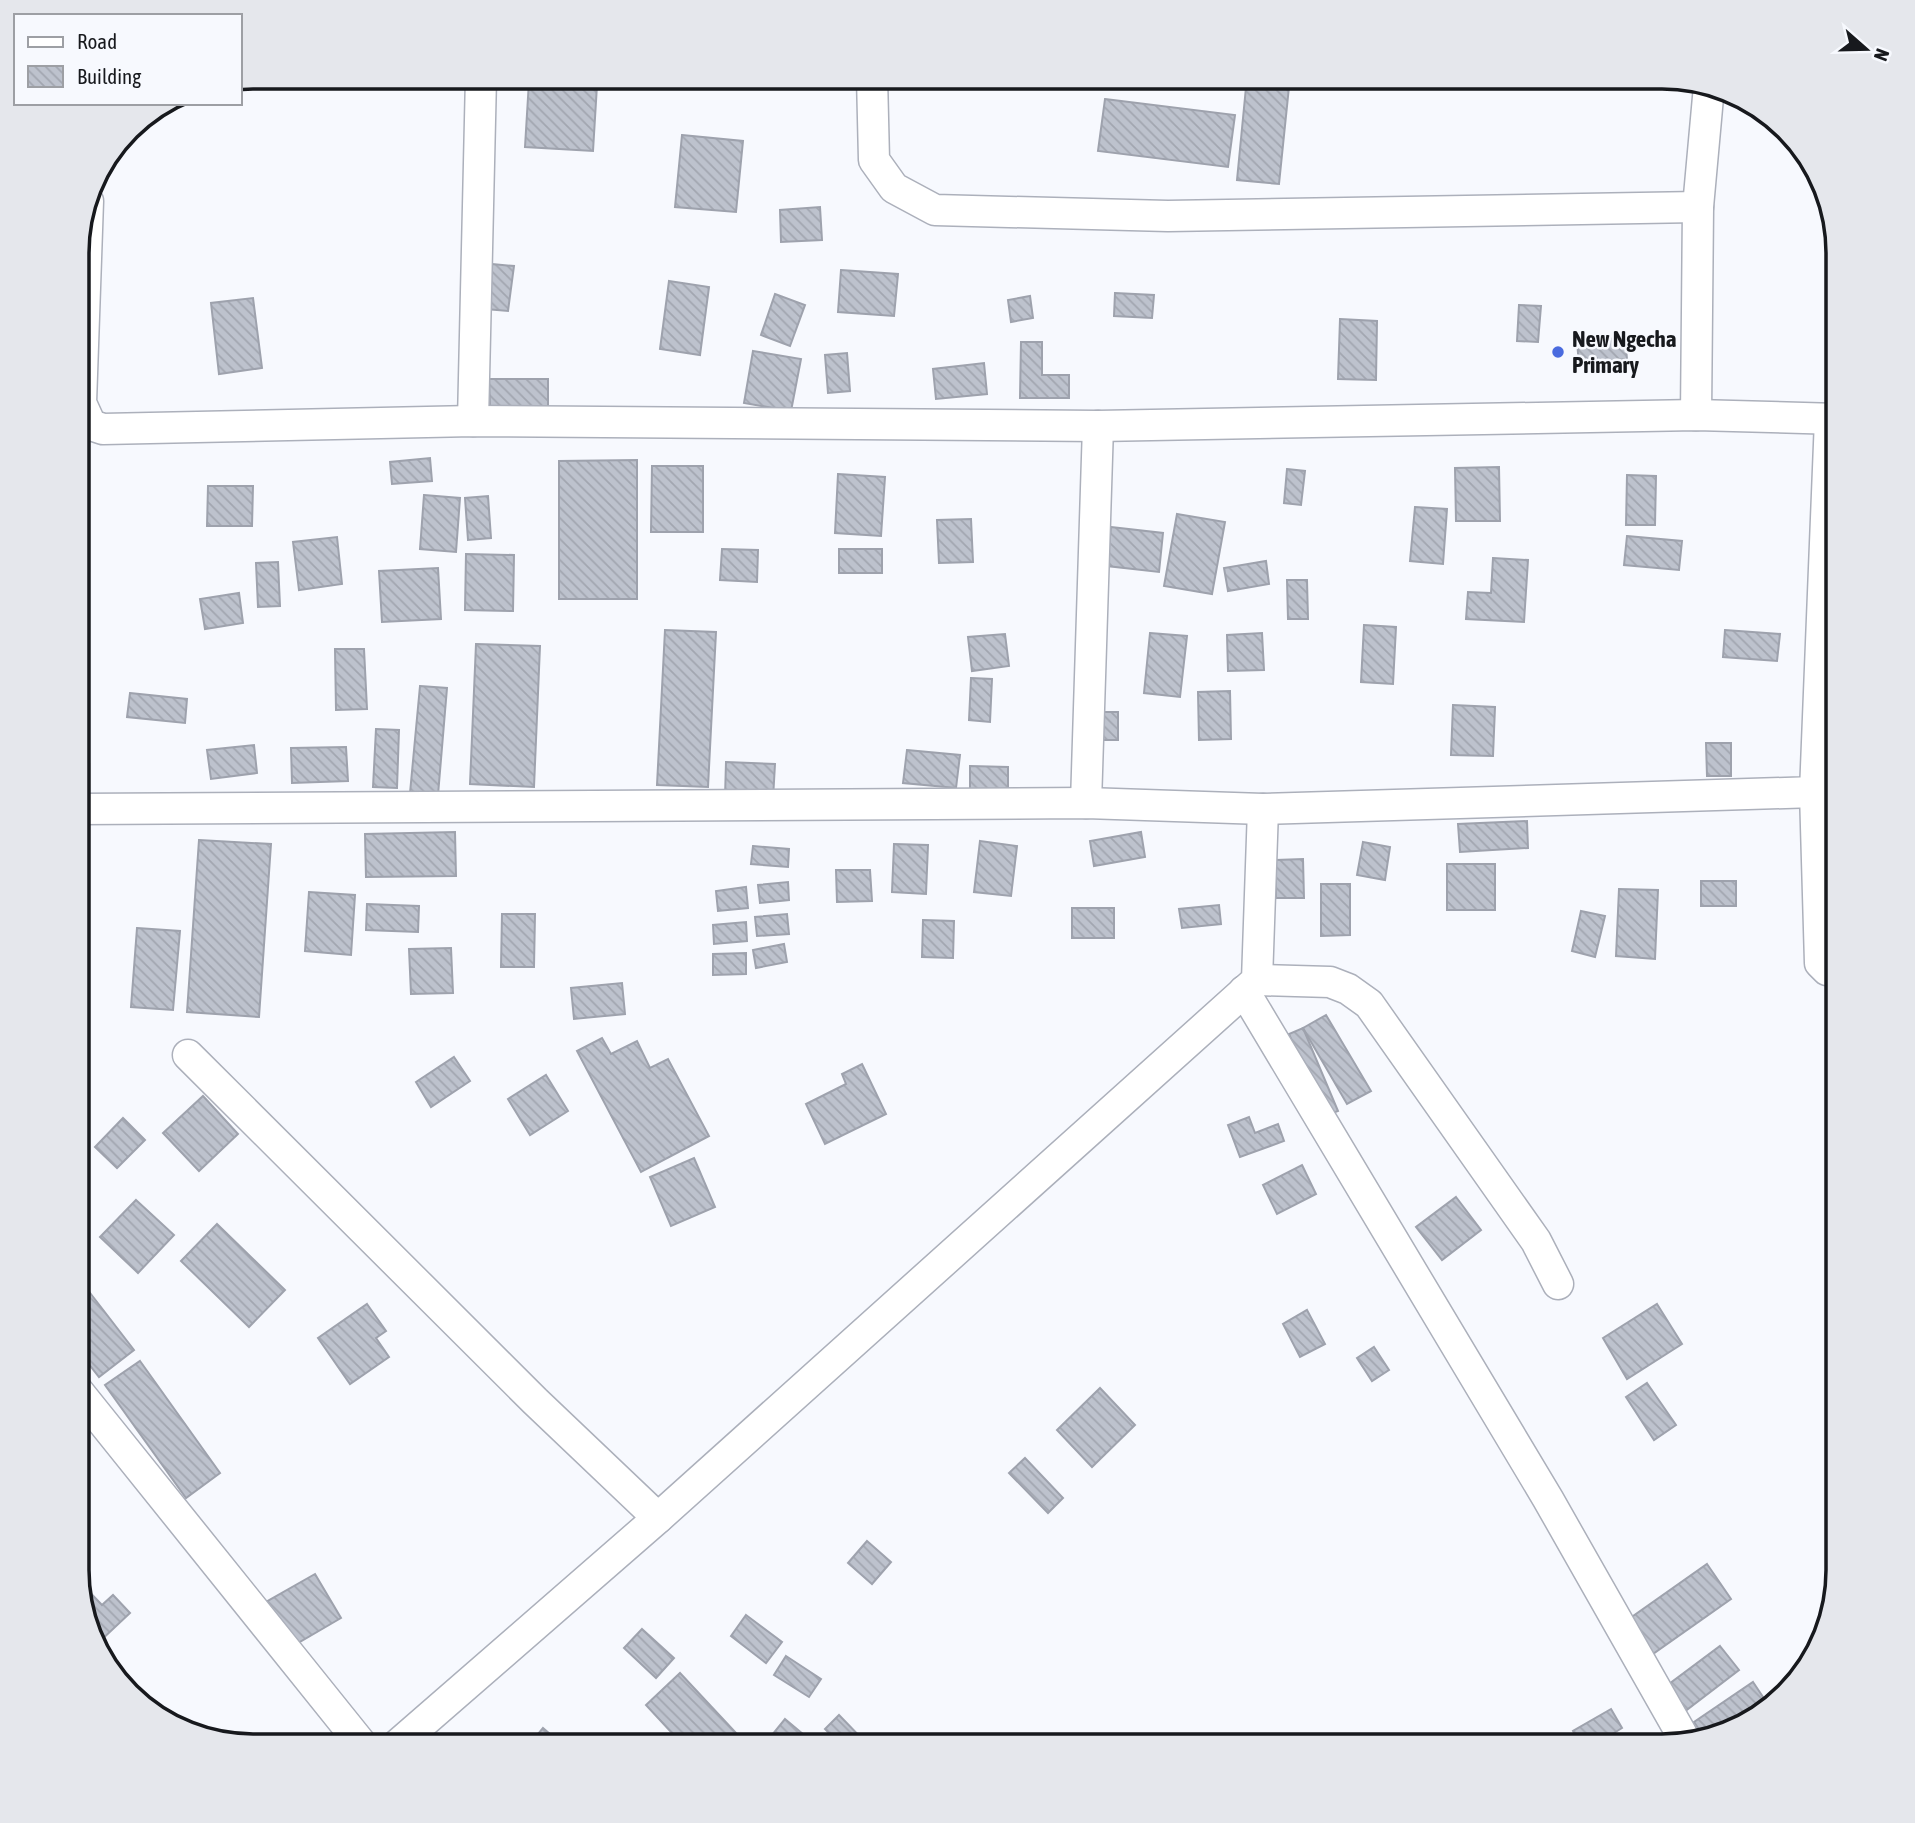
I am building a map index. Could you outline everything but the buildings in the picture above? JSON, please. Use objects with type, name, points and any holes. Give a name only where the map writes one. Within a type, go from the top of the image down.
[{"type":"street","points":[[473,421],[481,89]]},
{"type":"street","points":[[872,89],[874,160],[894,188],[935,211],[1168,216],[1698,207]]},
{"type":"street","points":[[1696,415],[1698,207],[1708,96]]},
{"type":"street","points":[[90,423],[103,429],[473,421],[1098,426],[1696,415],[1825,419]]},
{"type":"street","points":[[1086,803],[1098,426]]},
{"type":"street","points":[[90,809],[1086,803],[1263,809],[1825,792]]},
{"type":"street","points":[[1825,808],[1820,963],[1826,968]]},
{"type":"street","points":[[1263,809],[1250,985],[1680,1732]]},
{"type":"street","points":[[410,1734],[658,1518],[1250,985],[1330,982],[1348,989],[1369,1004],[1535,1241],[1559,1284]]},
{"type":"street","points":[[188,1055],[535,1401],[658,1518]]},
{"type":"street","points":[[90,1407],[353,1734]]},
{"type":"place","name":"New Ngecha Primary","points":[[1558,352]]}]
